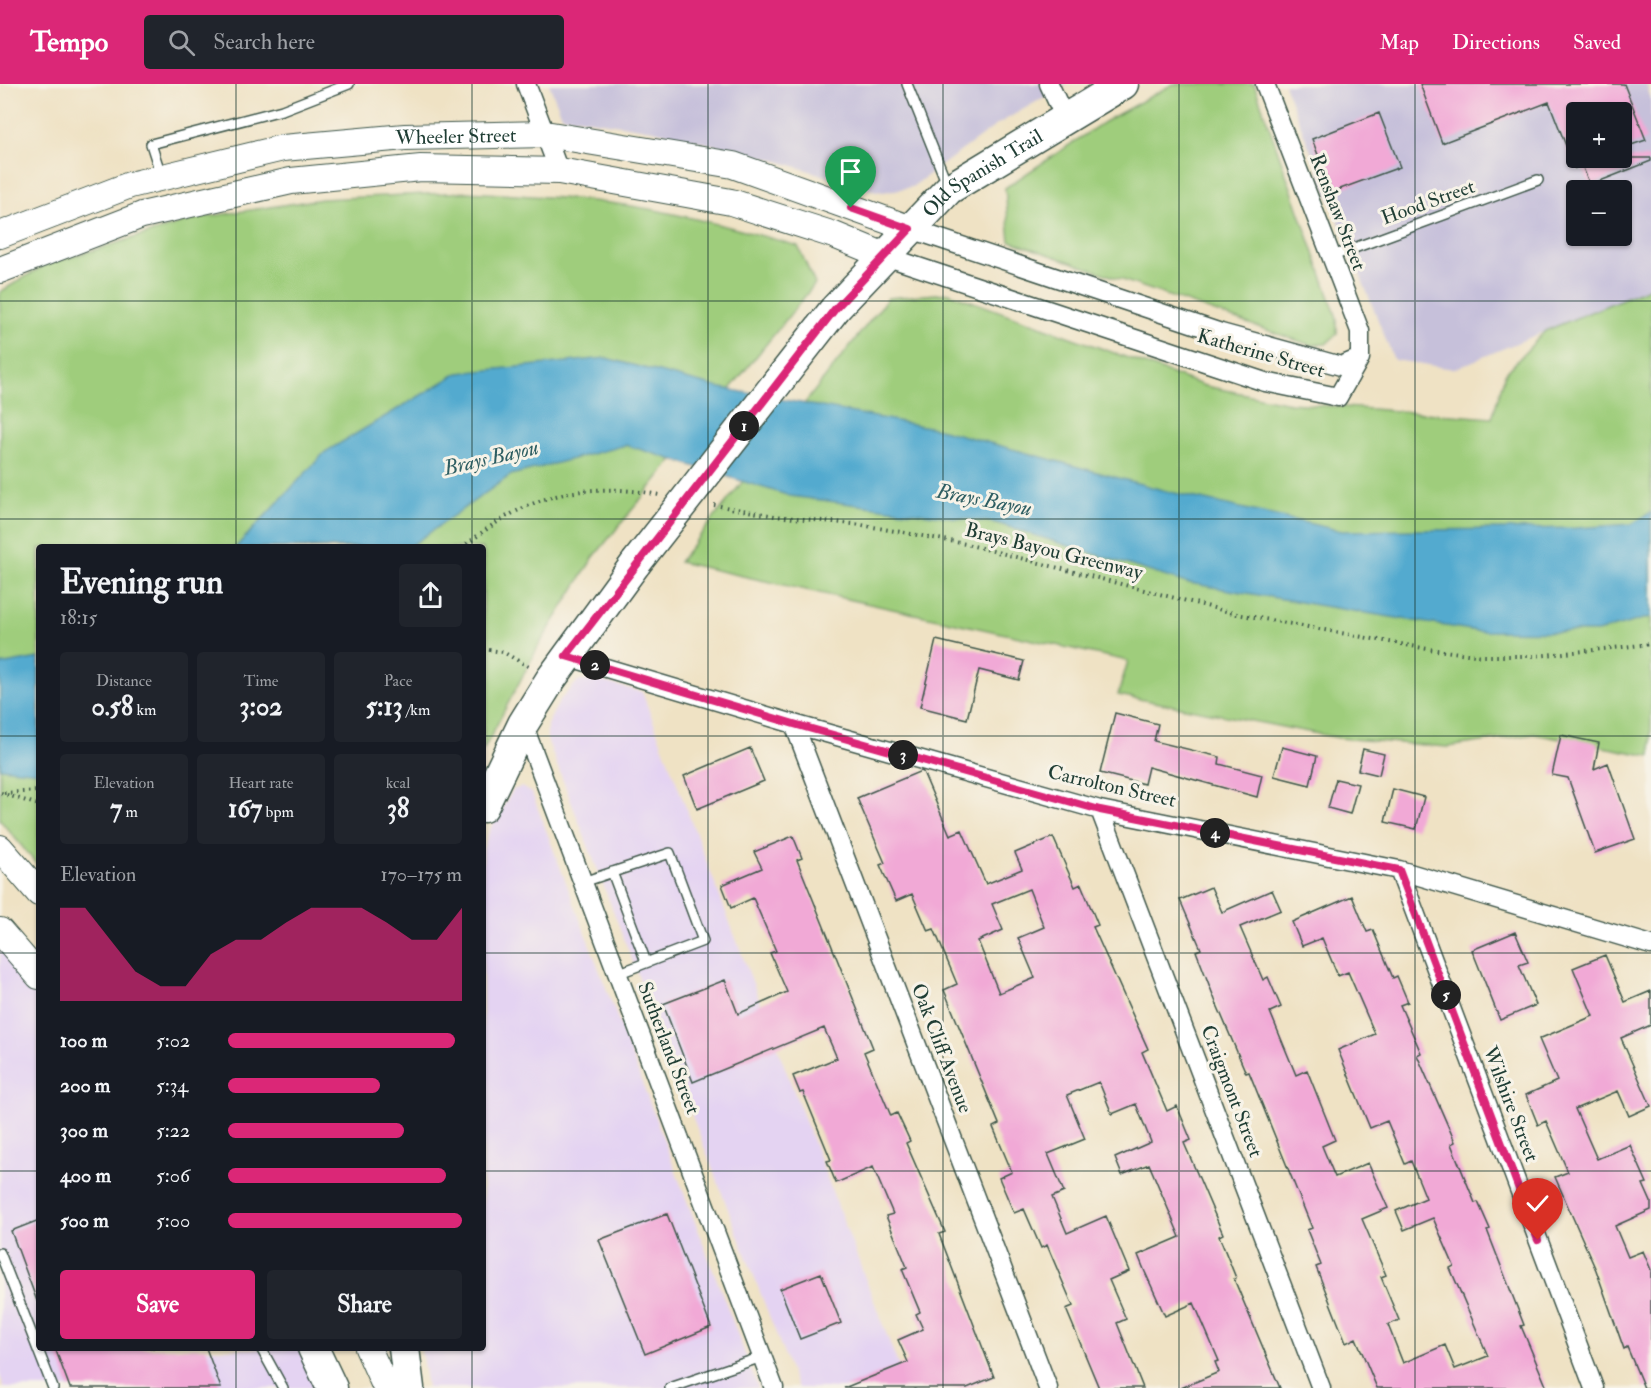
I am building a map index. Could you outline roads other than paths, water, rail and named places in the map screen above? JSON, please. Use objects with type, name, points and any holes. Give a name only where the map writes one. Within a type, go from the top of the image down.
[{"type":"main road","name":"Old Spanish Trail","points":[[486,801],[523,724],[558,667],[636,563],[835,309],[949,189],[1124,84]]},
{"type":"main road","name":"Wheeler Street","points":[[0,235],[130,185],[283,148],[405,137],[545,134],[733,165],[910,229]]},
{"type":"main road","points":[[283,148],[291,181]]},
{"type":"main road","name":"Wheeler Street","points":[[2,262],[142,215],[291,181],[421,168],[559,171],[731,202],[834,235],[885,256]]},
{"type":"main road","points":[[4,852],[36,889]]},
{"type":"main road","points":[[0,931],[36,973]]},
{"type":"main road","points":[[314,1351],[332,1388]]},
{"type":"main road","points":[[369,1351],[386,1388]]},
{"type":"main road","points":[[404,1351],[409,1388]]},
{"type":"street","points":[[525,84],[559,171]]},
{"type":"street","points":[[1050,84],[1065,118]]},
{"type":"street","name":"Renshaw Street","points":[[1265,84],[1360,331],[1360,358]]},
{"type":"street","name":"Katherine Street","points":[[910,229],[1221,333],[1341,366],[1360,358]]},
{"type":"street","name":"Katherine Street","points":[[885,256],[1276,384],[1338,397],[1360,358]]},
{"type":"street","name":"Carrolton Street","points":[[558,667],[794,724],[1100,810],[1399,870],[1651,945]]},
{"type":"street","name":"Sutherland Street","points":[[523,724],[774,1388]]},
{"type":"street","name":"Oak Cliff Avenue","points":[[794,724],[1048,1388]]},
{"type":"street","name":"Craigmont Street","points":[[1100,810],[1321,1388]]},
{"type":"street","name":"Wilshire Street","points":[[1399,870],[1594,1388]]},
{"type":"lane","points":[[161,177],[151,144],[282,110],[349,84]]},
{"type":"lane","points":[[907,84],[949,189]]},
{"type":"lane","name":"Hood Street","points":[[1330,257],[1538,180]]},
{"type":"lane","points":[[583,882],[670,854],[703,941],[617,974]]},
{"type":"lane","points":[[612,872],[646,962]]},
{"type":"lane","points":[[0,1254],[36,1345]]},
{"type":"lane","points":[[38,1351],[53,1388]]},
{"type":"lane","points":[[263,1351],[283,1388]]},
{"type":"lane","points":[[670,1388],[762,1357]]},
{"type":"water","name":"Brays Bayou","points":[[606,358],[716,387],[939,429],[1170,492],[1342,531],[1576,528],[1632,524],[1651,512],[1651,617],[1597,632],[1477,631],[1329,607],[1183,582],[996,523],[790,496],[626,445],[511,475],[413,544],[239,544],[325,452],[458,373]]},
{"type":"water","points":[[36,659],[36,772],[0,768],[0,665]]}]
